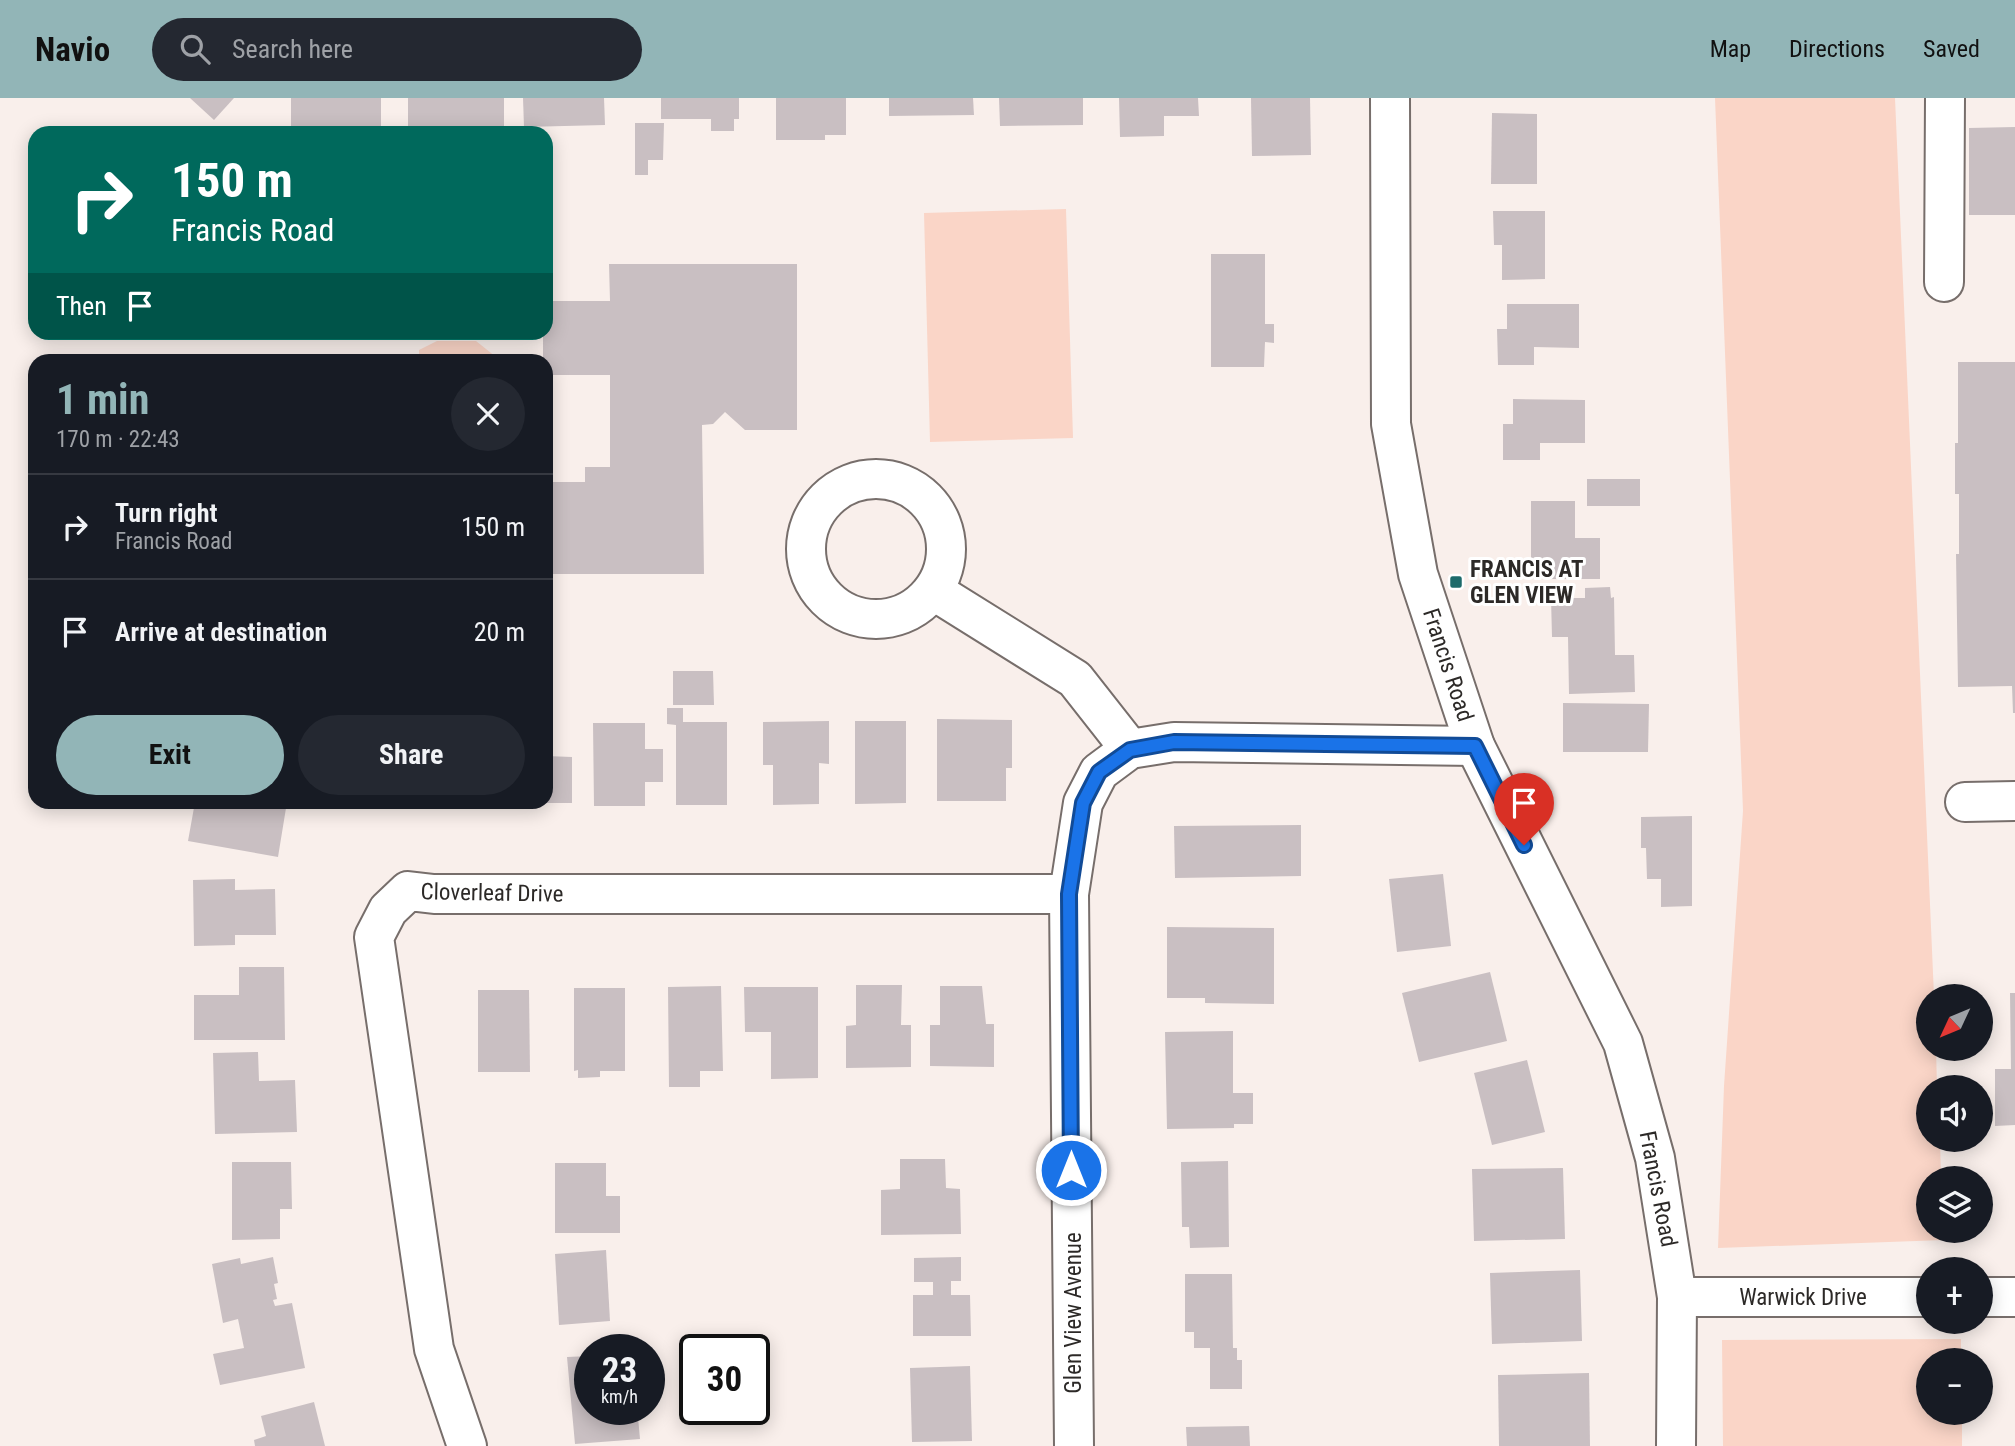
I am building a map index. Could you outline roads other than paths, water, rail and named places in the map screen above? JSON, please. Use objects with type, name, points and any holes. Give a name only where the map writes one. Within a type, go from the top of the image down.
[{"type":"street","name":"Francis Road","points":[[1390,98],[1391,424],[1418,574],[1475,746],[1623,1042],[1655,1158],[1677,1297],[1676,1446]]},
{"type":"street","points":[[1944,282],[1945,98]]},
{"type":"street","points":[[934,591],[1075,680],[1130,750]]},
{"type":"street","name":"Glen View Avenue","points":[[1074,1446],[1069,894],[1083,803],[1099,772],[1130,750],[1174,742],[1475,746]]},
{"type":"street","points":[[1965,802],[2015,801]]},
{"type":"street","name":"Cloverleaf Drive","points":[[467,1446],[434,1349],[374,937],[387,910],[408,891],[434,894],[1069,894]]},
{"type":"street","name":"Warwick Drive","points":[[1677,1297],[1916,1297]]},
{"type":"street","points":[[1993,1297],[2015,1297]]},
{"type":"place","name":"FRANCIS AT GLEN VIEW","points":[[1456,582]]}]
